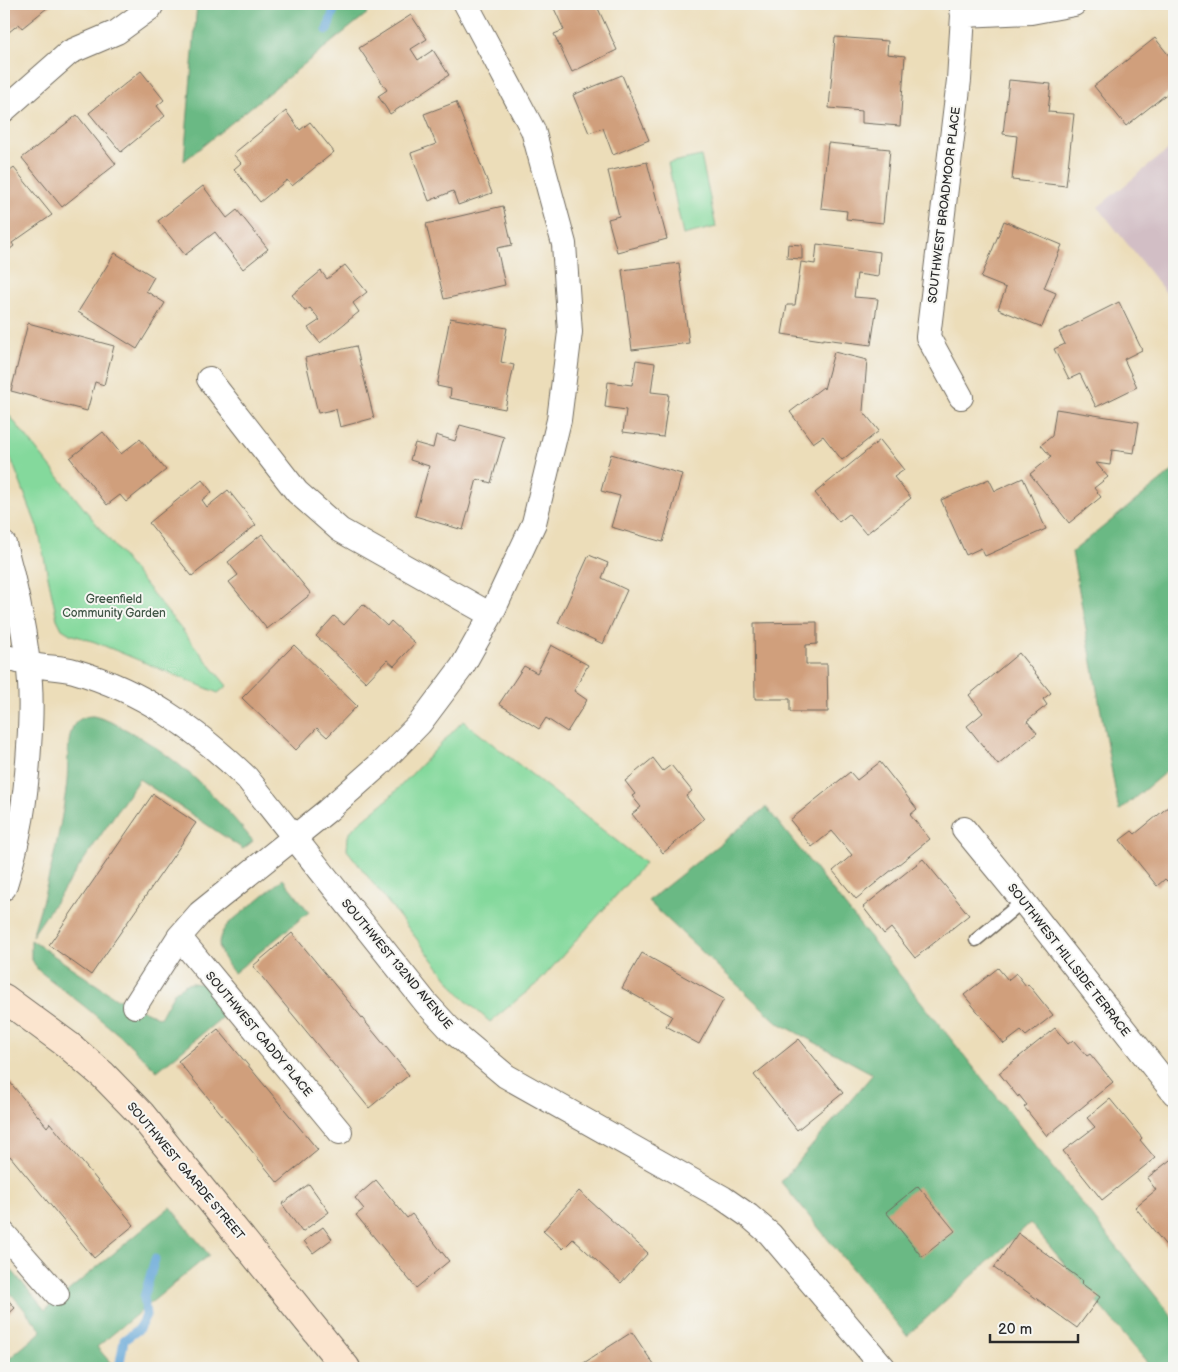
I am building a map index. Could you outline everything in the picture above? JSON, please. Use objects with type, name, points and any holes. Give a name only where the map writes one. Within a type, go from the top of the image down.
[{"type":"main road","name":"SOUTHWEST GAARDE STREET","points":[[4,998],[68,1045],[103,1075],[141,1114],[346,1368]]},
{"type":"street","points":[[4,110],[70,52],[117,32],[150,8],[152,4]]},
{"type":"street","points":[[135,1006],[179,937],[200,912],[295,837],[379,765],[420,723],[462,667],[491,615],[534,524],[559,420],[570,332],[564,244],[533,130],[466,4]]},
{"type":"street","points":[[962,10],[1031,12],[1074,4]]},
{"type":"street","name":"SOUTHWEST BROADMOOR PLACE","points":[[961,397],[928,336],[958,80],[962,10]]},
{"type":"street","points":[[209,379],[297,492],[340,530],[491,615]]},
{"type":"street","points":[[4,544],[16,590],[29,664],[31,721],[21,828],[4,888]]},
{"type":"street","name":"SOUTHWEST 132ND AVENUE","points":[[4,656],[29,664],[73,670],[121,687],[164,710],[194,730],[241,772],[295,837],[426,1003],[465,1043],[506,1076],[723,1198],[749,1216],[770,1234],[884,1368]]},
{"type":"street","name":"SOUTHWEST HILLSIDE TERRACE","points":[[964,828],[1174,1093]]},
{"type":"street","name":"SOUTHWEST CADDY PLACE","points":[[179,937],[340,1132]]},
{"type":"street","points":[[4,1234],[57,1294]]},
{"type":"lane","points":[[976,940],[1023,901]]},
{"type":"shaded area","points":[[1174,145],[1174,303],[1098,207]]},
{"type":"green space","points":[[197,4],[379,4],[184,161]]},
{"type":"green space","points":[[701,156],[716,227],[683,235],[668,163]]},
{"type":"green space","name":"Greenfield Community Garden","points":[[4,409],[227,686],[218,693],[95,642],[70,634],[62,629],[57,619],[38,529],[12,461],[4,446]]},
{"type":"green space","points":[[1174,470],[1174,765],[1119,811],[1072,552]]},
{"type":"green space","points":[[93,716],[110,721],[170,757],[227,810],[253,841],[243,849],[139,779],[32,936],[48,882],[60,827],[67,783],[70,735],[73,726],[78,721]]},
{"type":"green space","points":[[463,721],[645,863],[540,981],[490,1022],[463,998],[347,850],[348,836],[354,827],[387,800]]},
{"type":"green space","points":[[766,807],[1174,1319],[1174,1368],[1152,1368],[1030,1223],[907,1336],[781,1182],[873,1074],[777,1022],[648,901]]},
{"type":"green space","points":[[283,879],[309,912],[234,973],[220,949],[220,937],[223,931],[228,924]]},
{"type":"green space","points":[[31,940],[116,998],[160,1018],[175,991],[186,984],[192,983],[204,984],[231,1010],[157,1071],[124,1039],[38,970],[31,958]]},
{"type":"green space","points":[[170,1207],[209,1255],[97,1347],[115,1368],[4,1368],[4,1363],[42,1331],[4,1285],[4,1261],[45,1310]]},
{"type":"building","points":[[4,4],[52,4],[22,28],[19,24],[4,36]]},
{"type":"building","points":[[552,4],[596,4],[617,50],[572,72],[554,34],[564,30]]},
{"type":"building","points":[[411,15],[427,39],[411,49],[418,60],[433,50],[449,75],[390,114],[378,96],[387,90],[359,48]]},
{"type":"building","points":[[835,37],[888,41],[887,54],[905,56],[900,126],[862,123],[862,111],[829,108]]},
{"type":"building","points":[[1155,38],[1174,62],[1174,88],[1126,126],[1094,86]]},
{"type":"building","points":[[141,71],[164,100],[157,106],[165,116],[121,152],[89,113]]},
{"type":"building","points":[[622,75],[649,140],[613,155],[603,128],[589,133],[573,95]]},
{"type":"building","points":[[1009,80],[1051,84],[1048,112],[1074,114],[1066,186],[1012,180],[1017,136],[1003,134]]},
{"type":"building","points":[[456,102],[492,193],[458,205],[453,191],[429,201],[411,153],[436,144],[424,114]]},
{"type":"building","points":[[286,111],[300,130],[310,122],[334,152],[292,186],[287,180],[260,202],[234,169],[241,163],[233,154]]},
{"type":"building","points":[[77,115],[116,164],[62,207],[22,158]]},
{"type":"building","points":[[828,143],[890,149],[883,223],[846,219],[847,211],[821,208]]},
{"type":"building","points":[[647,162],[667,239],[617,252],[608,219],[619,216],[608,171]]},
{"type":"building","points":[[14,168],[52,215],[12,243],[14,246],[4,254],[4,176]]},
{"type":"building","points":[[203,186],[227,218],[237,210],[268,249],[243,269],[215,232],[185,255],[158,221]]},
{"type":"building","points":[[503,206],[512,245],[497,248],[505,285],[444,299],[426,224]]},
{"type":"building","points":[[1004,221],[1062,245],[1044,288],[1056,293],[1042,327],[998,309],[1006,288],[981,278]]},
{"type":"building","points":[[788,244],[802,245],[802,259],[787,258]]},
{"type":"building","points":[[817,244],[880,252],[878,277],[857,274],[854,297],[878,299],[871,345],[782,334],[787,305],[795,305],[801,262],[815,264]]},
{"type":"building","points":[[115,253],[154,277],[146,291],[165,303],[137,349],[78,312]]},
{"type":"building","points":[[679,263],[689,343],[632,350],[622,270]]},
{"type":"building","points":[[345,265],[367,292],[353,303],[359,312],[320,343],[308,328],[320,320],[310,308],[305,311],[292,295],[321,271],[327,279]]},
{"type":"building","points":[[1119,302],[1142,350],[1124,359],[1137,387],[1096,407],[1080,374],[1069,379],[1054,349],[1065,344],[1059,332]]},
{"type":"building","points":[[450,318],[507,328],[501,362],[514,365],[505,409],[450,398],[451,389],[437,386]]},
{"type":"building","points":[[28,323],[114,346],[104,385],[95,382],[87,411],[11,391]]},
{"type":"building","points":[[356,346],[374,418],[340,427],[336,409],[318,413],[305,358]]},
{"type":"building","points":[[834,352],[867,360],[863,411],[879,431],[842,460],[823,436],[813,443],[790,412],[823,387],[824,389]]},
{"type":"building","points":[[636,360],[655,363],[651,392],[669,394],[663,437],[623,432],[626,410],[605,407],[608,382],[632,385]]},
{"type":"building","points":[[1056,409],[1139,422],[1134,453],[1112,450],[1110,465],[1096,463],[1108,477],[1094,488],[1101,497],[1069,523],[1030,474],[1051,457],[1041,445],[1052,436]]},
{"type":"building","points":[[460,425],[504,437],[491,483],[477,479],[463,530],[415,516],[429,466],[410,460],[415,443],[433,448],[436,435],[455,441]]},
{"type":"building","points":[[103,432],[121,454],[140,439],[166,470],[126,502],[120,495],[107,505],[70,458]]},
{"type":"building","points":[[880,440],[904,470],[894,477],[911,498],[866,534],[849,514],[839,522],[815,493]]},
{"type":"building","points":[[611,454],[682,474],[663,542],[611,527],[620,496],[601,491]]},
{"type":"building","points":[[1023,478],[1046,529],[985,556],[981,548],[966,555],[941,500],[989,479],[995,491]]},
{"type":"building","points":[[202,480],[212,492],[202,500],[207,507],[228,490],[256,525],[192,576],[149,523]]},
{"type":"building","points":[[262,534],[311,594],[267,629],[229,582],[238,575],[228,562]]},
{"type":"building","points":[[589,555],[608,563],[602,578],[627,590],[603,644],[558,623]]},
{"type":"building","points":[[363,604],[387,626],[391,621],[415,643],[394,666],[387,660],[366,682],[316,636],[334,616],[344,625]]},
{"type":"building","points":[[817,622],[817,644],[806,645],[806,664],[827,664],[828,712],[790,712],[790,699],[755,699],[754,623]]},
{"type":"building","points":[[294,645],[357,706],[327,737],[317,728],[296,750],[242,698]]},
{"type":"building","points":[[551,645],[588,665],[574,691],[587,700],[567,732],[546,718],[539,729],[499,704],[524,666],[537,673]]},
{"type":"building","points":[[1019,653],[1051,693],[1043,699],[1047,705],[1027,721],[1037,733],[998,765],[967,726],[983,713],[969,695]]},
{"type":"building","points":[[653,758],[663,771],[671,765],[692,791],[686,796],[704,819],[663,853],[632,814],[641,807],[632,796],[635,794],[625,781]]},
{"type":"building","points":[[880,762],[917,809],[910,815],[930,839],[856,899],[833,871],[852,855],[832,831],[812,847],[790,820],[850,772],[857,780]]},
{"type":"building","points":[[153,794],[196,823],[91,975],[49,945]]},
{"type":"building","points":[[1174,802],[1174,875],[1167,881],[1165,879],[1157,886],[1120,840],[1132,831],[1135,834]]},
{"type":"building","points":[[923,859],[969,915],[915,958],[891,928],[884,934],[863,907]]},
{"type":"building","points":[[292,933],[409,1075],[369,1108],[253,966]]},
{"type":"building","points":[[642,953],[724,999],[699,1044],[666,1026],[672,1016],[622,988]]},
{"type":"building","points":[[998,968],[1008,980],[1016,973],[1026,986],[1028,984],[1053,1015],[1026,1036],[1021,1031],[1004,1044],[964,995]]},
{"type":"building","points":[[1055,1028],[1068,1044],[1073,1040],[1087,1056],[1090,1054],[1113,1082],[1047,1136],[1024,1107],[1027,1105],[1019,1095],[1018,1097],[999,1073]]},
{"type":"building","points":[[218,1029],[318,1150],[278,1183],[178,1061]]},
{"type":"building","points":[[799,1039],[843,1093],[797,1130],[754,1075]]},
{"type":"building","points":[[4,1075],[47,1127],[50,1123],[134,1225],[94,1258],[10,1156],[6,1159],[4,1156]]},
{"type":"building","points":[[1110,1099],[1142,1138],[1140,1140],[1155,1158],[1102,1200],[1063,1151],[1095,1127],[1087,1118]]},
{"type":"building","points":[[1174,1157],[1174,1251],[1172,1253],[1135,1207],[1156,1190],[1147,1178]]},
{"type":"building","points":[[376,1180],[407,1218],[412,1214],[449,1261],[416,1288],[356,1215],[364,1209],[355,1198]]},
{"type":"building","points":[[309,1184],[329,1212],[302,1232],[282,1204]]},
{"type":"building","points":[[918,1186],[955,1231],[922,1257],[886,1212]]},
{"type":"building","points":[[579,1191],[648,1253],[621,1283],[573,1239],[563,1249],[543,1231]]},
{"type":"building","points":[[323,1227],[332,1239],[313,1253],[304,1241]]},
{"type":"building","points":[[1018,1233],[1083,1281],[1081,1283],[1100,1297],[1077,1328],[994,1268]]},
{"type":"building","points":[[4,1295],[15,1308],[4,1318]]},
{"type":"building","points":[[632,1332],[656,1368],[576,1368]]},
{"type":"waterway","points":[[327,30],[336,4]]},
{"type":"waterway","points":[[119,1368],[124,1340],[139,1329],[146,1315],[144,1297],[155,1259]]}]
